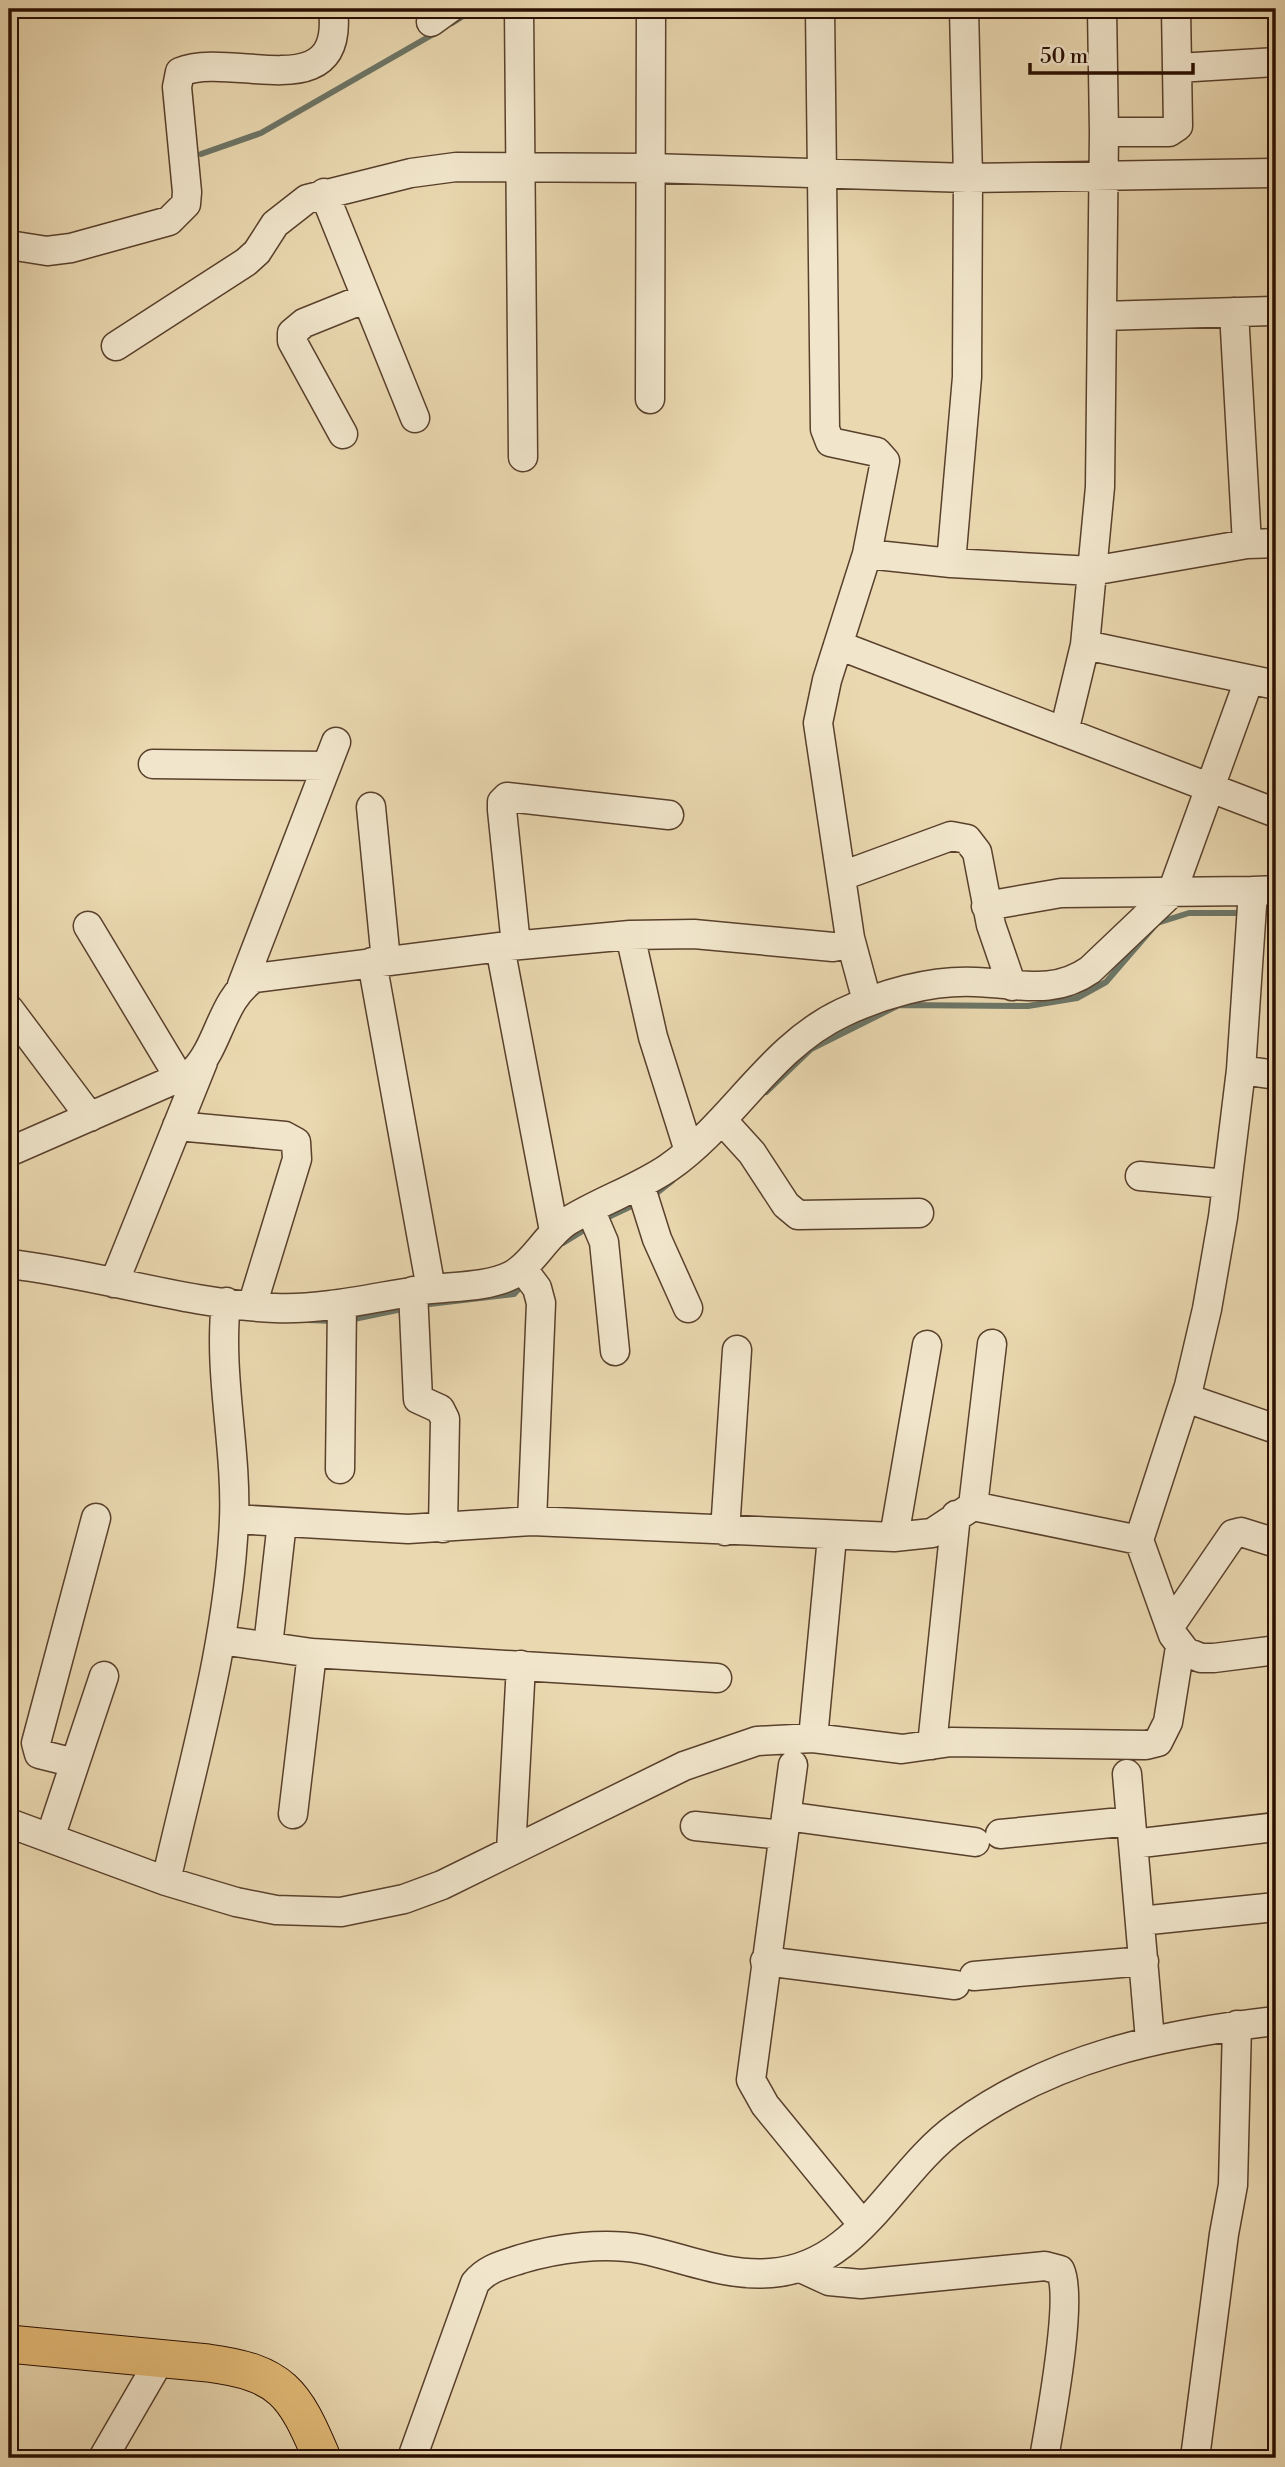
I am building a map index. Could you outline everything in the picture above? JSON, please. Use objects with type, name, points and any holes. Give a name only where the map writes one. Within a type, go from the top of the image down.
[{"type":"main road","points":[[9,2344],[237,2367],[281,2387],[293,2399],[322,2458]]},
{"type":"street","points":[[9,245],[47,251],[71,248],[169,221],[186,204],[185,156],[177,87],[180,72],[196,68],[296,71],[330,49],[335,30],[333,9]]},
{"type":"street","points":[[519,9],[518,168],[523,457]]},
{"type":"street","points":[[650,399],[651,9]]},
{"type":"street","points":[[820,9],[825,429],[830,442],[877,452],[885,461],[867,554],[820,704],[818,723],[850,938],[867,1001]]},
{"type":"street","points":[[951,563],[967,377],[968,178],[964,9]]},
{"type":"street","points":[[1064,732],[1085,645],[1100,487],[1104,176],[1102,9]]},
{"type":"street","points":[[1104,132],[1174,130],[1179,120],[1176,9]]},
{"type":"street","points":[[1178,68],[1276,62]]},
{"type":"street","points":[[116,346],[246,262],[285,214],[307,199],[432,169],[650,168],[968,178],[1276,173]]},
{"type":"street","points":[[324,193],[415,418]]},
{"type":"street","points":[[343,433],[292,341],[292,333],[304,323],[366,298]]},
{"type":"street","points":[[1234,312],[1247,544]]},
{"type":"street","points":[[1102,316],[1276,312]]},
{"type":"street","points":[[867,554],[951,563],[1092,571],[1247,544],[1276,543]]},
{"type":"street","points":[[838,645],[1210,785],[1276,813]]},
{"type":"street","points":[[554,1231],[596,1219],[643,1196],[689,1151],[729,1127],[798,1041],[818,1026],[867,1001],[931,985],[974,982],[1041,988],[1076,980],[1172,892],[1210,785],[1263,682],[1085,645]]},
{"type":"street","points":[[114,1283],[203,1062],[233,998],[242,985],[331,754],[153,764]]},
{"type":"street","points":[[9,1264],[114,1283],[232,1310],[287,1308],[342,1315],[527,1275],[554,1231],[508,946],[502,802],[507,797],[669,815]]},
{"type":"street","points":[[371,807],[379,962],[418,1298],[418,1399],[440,1409],[445,1419],[443,1528]]},
{"type":"street","points":[[842,876],[960,835],[973,844],[977,852],[986,906],[1012,986]]},
{"type":"street","points":[[986,906],[1048,894],[1172,892],[1259,901],[1227,1184],[1208,1309],[1186,1398],[1139,1540],[1144,1562],[1175,1637],[1201,1658],[1276,1650]]},
{"type":"street","points":[[88,926],[180,1079]]},
{"type":"street","points":[[242,985],[266,975],[508,946],[630,935],[694,934],[833,947],[844,945],[850,938]]},
{"type":"street","points":[[630,935],[653,1037],[689,1151]]},
{"type":"street","points":[[9,1009],[90,1117]]},
{"type":"street","points":[[9,1152],[180,1079],[203,1062]]},
{"type":"street","points":[[1241,1070],[1276,1075]]},
{"type":"street","points":[[166,1881],[221,1640],[234,1519],[232,1310],[297,1159],[296,1142],[285,1136],[177,1126]]},
{"type":"street","points":[[729,1127],[786,1205],[798,1215],[919,1213]]},
{"type":"street","points":[[1140,1176],[1227,1184]]},
{"type":"street","points":[[643,1196],[688,1308]]},
{"type":"street","points":[[596,1219],[615,1351]]},
{"type":"street","points":[[527,1275],[541,1303],[532,1521]]},
{"type":"street","points":[[340,1469],[342,1315]]},
{"type":"street","points":[[932,1745],[965,1510],[992,1344]]},
{"type":"street","points":[[894,1537],[927,1345]]},
{"type":"street","points":[[724,1531],[737,1350]]},
{"type":"street","points":[[1186,1398],[1276,1429]]},
{"type":"street","points":[[234,1519],[408,1530],[532,1521],[894,1537],[932,1533],[965,1510],[1139,1540]]},
{"type":"street","points":[[75,1763],[39,1754],[36,1743],[96,1518]]},
{"type":"street","points":[[268,1646],[282,1522]]},
{"type":"street","points":[[9,1823],[166,1881],[236,1902],[276,1910],[341,1912],[404,1899],[473,1872],[510,1851],[684,1766],[757,1741],[813,1738],[902,1749],[965,1742],[1146,1745],[1158,1742],[1168,1723],[1175,1637],[1233,1534],[1241,1532],[1276,1543]]},
{"type":"street","points":[[813,1738],[832,1536]]},
{"type":"street","points":[[221,1640],[312,1653],[717,1678]]},
{"type":"street","points":[[293,1814],[312,1653]]},
{"type":"street","points":[[510,1851],[521,1665]]},
{"type":"street","points":[[50,1838],[104,1676]]},
{"type":"street","points":[[793,1765],[751,2080],[765,2105],[863,2225]]},
{"type":"street","points":[[1127,1774],[1150,2040]]},
{"type":"street","points":[[695,1826],[784,1826],[988,1838],[1276,1827]]},
{"type":"street","points":[[1140,1921],[1276,1907]]},
{"type":"street","points":[[765,1961],[964,1981],[1144,1961]]},
{"type":"street","points":[[412,2458],[475,2283],[483,2273],[536,2255],[612,2245],[638,2248],[739,2273],[769,2274],[803,2269],[829,2255],[863,2225],[931,2149],[956,2127],[993,2102],[1062,2067],[1116,2048],[1237,2025],[1276,2021]]},
{"type":"street","points":[[1195,2458],[1224,2234],[1233,2185],[1237,2025]]},
{"type":"street","points":[[803,2269],[829,2281],[861,2284],[1045,2266],[1060,2270],[1064,2284],[1059,2360],[1044,2458]]},
{"type":"street","points":[[103,2458],[161,2358]]},
{"type":"waterway","points":[[452,23],[474,9]]},
{"type":"waterway","points":[[201,154],[261,133],[437,32]]},
{"type":"waterway","points":[[1257,914],[1276,912]]},
{"type":"waterway","points":[[766,1092],[811,1049],[899,1005],[1028,1006],[1077,998],[1106,982],[1157,923],[1189,913],[1243,913]]},
{"type":"waterway","points":[[653,1196],[672,1181]]},
{"type":"waterway","points":[[602,1220],[640,1202]]},
{"type":"waterway","points":[[563,1243],[589,1227]]},
{"type":"waterway","points":[[421,1305],[514,1294],[524,1283]]},
{"type":"waterway","points":[[349,1320],[407,1308]]},
{"type":"waterway","points":[[308,1320],[335,1321]]}]
